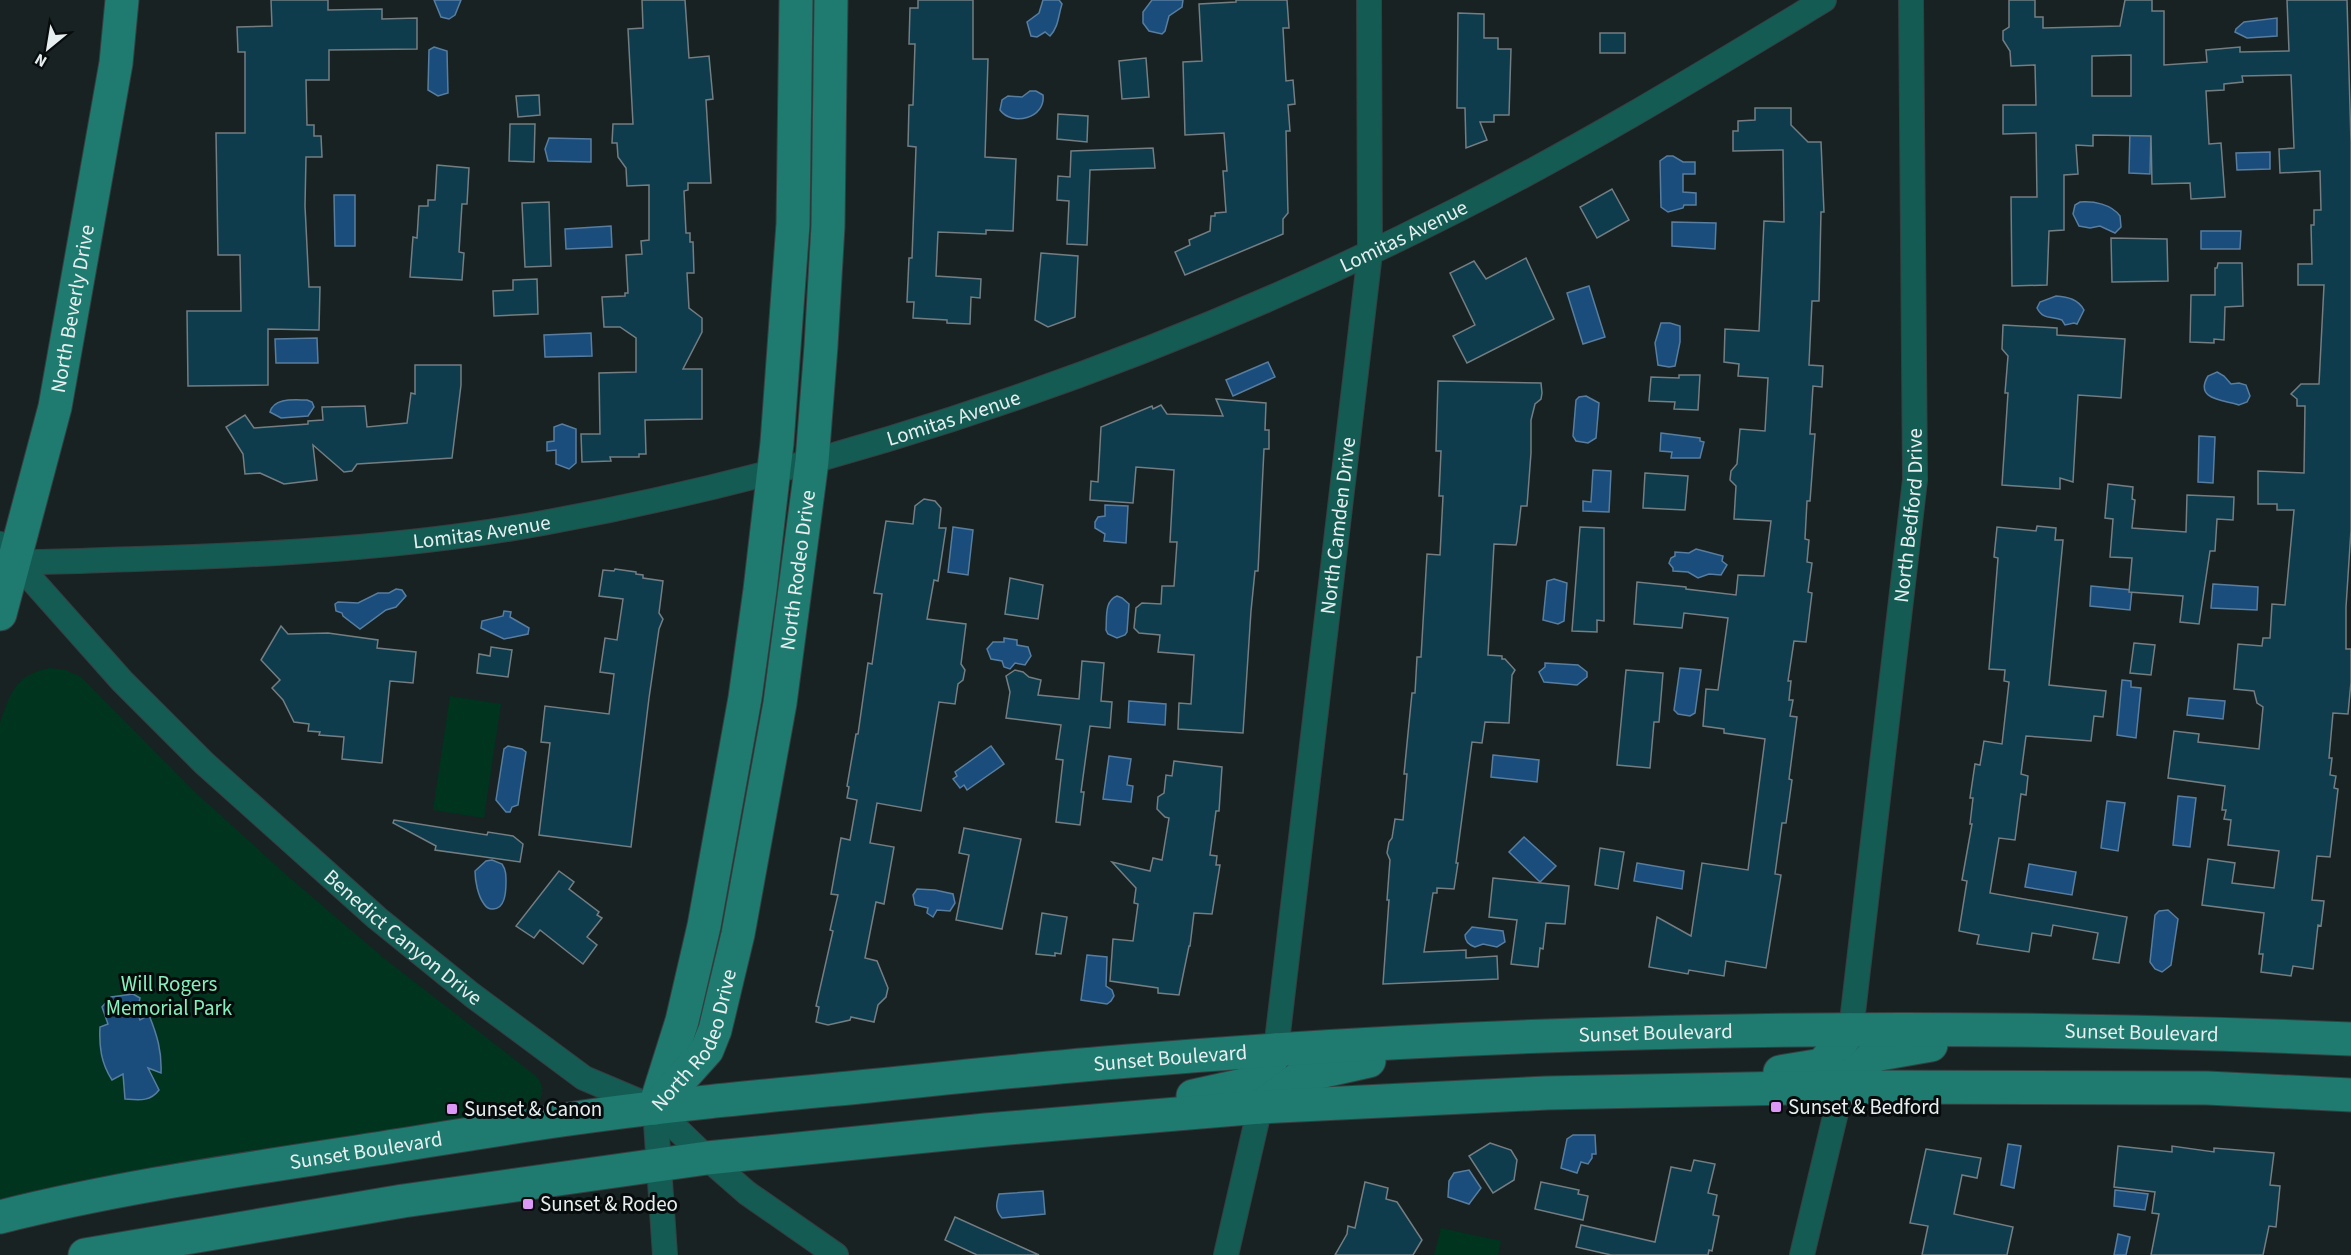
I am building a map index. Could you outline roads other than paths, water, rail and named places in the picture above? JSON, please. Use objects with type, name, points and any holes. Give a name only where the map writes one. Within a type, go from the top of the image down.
[{"type":"main road","name":"North Beverly Drive","points":[[0,614],[5,556],[57,395],[115,75],[122,0]]},
{"type":"main road","name":"North Rodeo Drive","points":[[655,1108],[682,1021],[704,926],[725,816],[745,698],[774,471],[786,343],[793,224],[796,0]]},
{"type":"main road","name":"North Rodeo Drive","points":[[655,1108],[707,1050],[715,1030],[738,934],[764,801],[783,682],[812,461],[828,226],[831,0]]},
{"type":"main road","name":"Sunset Boulevard","points":[[0,1217],[45,1205],[288,1163],[563,1120],[655,1108],[1060,1067],[1276,1050],[1468,1040],[1851,1030],[2182,1033],[2351,1039]]},
{"type":"main road","points":[[1660,1090],[1822,1065],[1851,1030]]},
{"type":"main road","points":[[1842,1087],[1874,1055],[2012,1031]]},
{"type":"main road","points":[[1260,1107],[1302,1076],[1468,1040]]},
{"type":"main road","points":[[1077,1123],[1261,1081],[1276,1050]]},
{"type":"main road","points":[[2208,1088],[2351,1076]]},
{"type":"main road","points":[[85,1255],[356,1209],[707,1158],[974,1131],[1260,1107],[1536,1093],[1842,1087],[2208,1088],[2351,1095]]},
{"type":"street","name":"North Camden Drive","points":[[1276,1050],[1370,253],[1369,0]]},
{"type":"street","name":"Lomitas Avenue","points":[[5,556],[266,555],[452,536],[540,524],[620,508],[774,471],[936,425],[1094,370],[1193,331],[1370,253],[1465,207],[1644,108],[1824,0]]},
{"type":"street","name":"North Bedford Drive","points":[[1851,1030],[1915,480],[1911,0]]},
{"type":"street","name":"Benedict Canyon Drive","points":[[5,556],[204,764],[376,918],[472,995],[584,1078],[655,1108],[707,1158],[747,1192],[836,1255]]},
{"type":"street","points":[[1802,1255],[1842,1087]]},
{"type":"street","points":[[1226,1255],[1260,1107]]},
{"type":"street","points":[[655,1108],[665,1255]]},
{"type":"water","points":[[434,0],[461,0],[455,15],[449,19],[441,17]]},
{"type":"water","points":[[1043,0],[1059,0],[1062,4],[1057,25],[1050,36],[1045,32],[1037,37],[1031,36],[1027,22],[1039,13]]},
{"type":"water","points":[[1152,0],[1183,0],[1182,7],[1169,16],[1162,34],[1149,31],[1143,23],[1143,12]]},
{"type":"water","points":[[2277,18],[2277,36],[2247,38],[2235,32],[2244,22]]},
{"type":"water","points":[[434,47],[447,51],[448,93],[438,96],[428,90],[429,50]]},
{"type":"water","points":[[1030,91],[1043,95],[1043,103],[1034,114],[1020,119],[1005,115],[1000,110],[1002,100],[1008,96],[1022,97]]},
{"type":"water","points":[[2151,128],[2150,174],[2129,173],[2130,129]]},
{"type":"water","points":[[549,138],[591,139],[591,162],[548,161],[545,149]]},
{"type":"water","points":[[2270,152],[2270,169],[2237,170],[2236,153]]},
{"type":"water","points":[[1667,156],[1673,156],[1683,162],[1695,162],[1695,174],[1683,174],[1683,192],[1696,193],[1696,205],[1684,205],[1683,208],[1668,212],[1661,207],[1660,161]]},
{"type":"water","points":[[334,195],[355,195],[355,246],[335,246]]},
{"type":"water","points":[[2080,202],[2096,203],[2112,209],[2120,216],[2121,227],[2115,233],[2100,226],[2090,228],[2079,226],[2073,214],[2075,205]]},
{"type":"water","points":[[1672,222],[1716,223],[1715,249],[1672,246]]},
{"type":"water","points":[[611,226],[612,247],[566,249],[565,229]]},
{"type":"water","points":[[2201,231],[2241,231],[2240,249],[2201,249]]},
{"type":"water","points":[[1589,286],[1605,337],[1583,344],[1567,293]]},
{"type":"water","points":[[2056,296],[2072,299],[2082,306],[2084,310],[2077,324],[2065,325],[2062,320],[2045,316],[2039,312],[2037,308],[2040,302]]},
{"type":"water","points":[[1661,323],[1680,326],[1680,342],[1675,366],[1658,365],[1655,343]]},
{"type":"water","points":[[591,333],[592,356],[545,357],[544,335]]},
{"type":"water","points":[[317,338],[318,363],[276,363],[275,339]]},
{"type":"water","points":[[1268,362],[1275,377],[1233,396],[1226,380]]},
{"type":"water","points":[[2217,372],[2231,384],[2246,385],[2250,396],[2247,402],[2239,405],[2208,395],[2205,384],[2208,376]]},
{"type":"water","points":[[1586,396],[1599,403],[1596,438],[1588,443],[1576,441],[1573,436],[1576,400]]},
{"type":"water","points":[[307,400],[312,402],[314,407],[308,416],[281,418],[270,412],[272,407],[280,402]]},
{"type":"water","points":[[562,424],[576,429],[576,463],[569,469],[556,464],[556,450],[547,451],[547,442],[554,441],[554,427]]},
{"type":"water","points":[[1661,433],[1700,438],[1700,441],[1704,442],[1700,458],[1671,458],[1672,452],[1660,451]]},
{"type":"water","points":[[2199,436],[2215,437],[2213,483],[2198,482]]},
{"type":"water","points":[[1593,470],[1611,471],[1609,512],[1583,511],[1583,501],[1591,502]]},
{"type":"water","points":[[1105,505],[1128,506],[1126,543],[1104,541],[1105,534],[1095,528],[1098,517],[1105,516]]},
{"type":"water","points":[[953,527],[973,530],[968,575],[948,572]]},
{"type":"water","points":[[1696,549],[1723,556],[1722,561],[1727,565],[1721,575],[1709,574],[1698,578],[1688,572],[1673,571],[1669,563],[1675,556],[1675,552],[1689,553]]},
{"type":"water","points":[[1554,579],[1567,583],[1564,621],[1558,624],[1543,620],[1547,581]]},
{"type":"water","points":[[2213,584],[2258,587],[2257,610],[2211,608]]},
{"type":"water","points":[[2091,586],[2132,590],[2130,610],[2090,606]]},
{"type":"water","points":[[396,589],[402,590],[406,596],[396,607],[386,610],[360,629],[342,613],[336,611],[335,604],[338,602],[358,603],[378,593],[389,593]]},
{"type":"water","points":[[1117,596],[1129,604],[1127,632],[1117,638],[1108,634],[1106,630],[1106,615],[1110,602]]},
{"type":"water","points":[[504,611],[511,612],[510,617],[529,628],[528,634],[504,639],[481,628],[482,621],[503,616]]},
{"type":"water","points":[[1004,638],[1017,640],[1017,645],[1028,647],[1031,656],[1025,665],[1015,663],[1010,669],[1004,667],[1002,661],[991,659],[987,649],[993,642],[1004,642]]},
{"type":"water","points":[[1545,663],[1578,665],[1587,672],[1587,677],[1577,685],[1544,682],[1539,672],[1545,667]]},
{"type":"water","points":[[1680,668],[1701,670],[1695,713],[1690,716],[1678,714],[1674,710]]},
{"type":"water","points":[[2122,680],[2131,681],[2131,687],[2141,688],[2136,738],[2117,735]]},
{"type":"water","points":[[2189,698],[2225,701],[2223,719],[2187,715]]},
{"type":"water","points":[[1129,701],[1166,704],[1165,725],[1128,722]]},
{"type":"water","points":[[508,746],[526,752],[518,805],[512,807],[510,812],[506,812],[496,800],[504,749]]},
{"type":"water","points":[[991,746],[1004,764],[967,790],[964,785],[960,788],[953,779],[957,776],[955,772]]},
{"type":"water","points":[[1493,755],[1539,760],[1537,782],[1491,777]]},
{"type":"water","points":[[1109,756],[1131,759],[1127,785],[1133,786],[1131,802],[1103,799]]},
{"type":"water","points":[[2178,796],[2196,798],[2190,847],[2173,845]]},
{"type":"water","points":[[2107,801],[2125,803],[2118,851],[2101,848]]},
{"type":"water","points":[[1524,837],[1556,866],[1540,882],[1509,852]]},
{"type":"water","points":[[492,860],[502,864],[506,873],[505,895],[502,904],[496,909],[486,907],[476,884],[475,871],[486,861]]},
{"type":"water","points":[[1637,863],[1684,871],[1682,889],[1634,881]]},
{"type":"water","points":[[2029,864],[2076,872],[2072,895],[2025,887]]},
{"type":"water","points":[[917,889],[953,894],[955,903],[950,911],[937,910],[933,917],[927,913],[928,908],[915,905],[913,895]]},
{"type":"water","points":[[2168,910],[2178,919],[2171,965],[2162,972],[2155,969],[2150,962],[2155,915],[2159,911]]},
{"type":"water","points":[[1472,927],[1503,931],[1505,942],[1497,947],[1483,944],[1475,947],[1469,944],[1465,935]]},
{"type":"water","points":[[1087,955],[1107,957],[1106,986],[1112,990],[1114,996],[1107,1004],[1081,1000]]},
{"type":"water","points":[[133,994],[140,998],[137,1012],[140,1020],[149,1015],[157,1036],[161,1057],[161,1073],[148,1068],[159,1090],[152,1097],[140,1100],[125,1099],[123,1074],[112,1080],[103,1061],[100,1041],[100,1027],[108,1024],[102,1007],[111,997]]},
{"type":"water","points":[[1573,1135],[1595,1135],[1596,1154],[1592,1154],[1588,1164],[1581,1162],[1577,1173],[1561,1168],[1567,1139]]},
{"type":"water","points":[[2008,1144],[2021,1146],[2014,1188],[2001,1185]]},
{"type":"water","points":[[1469,1170],[1481,1188],[1469,1204],[1448,1197],[1449,1181],[1454,1173]]},
{"type":"water","points":[[2115,1190],[2148,1194],[2145,1210],[2114,1206]]},
{"type":"water","points":[[1043,1191],[1045,1214],[1002,1218],[997,1210],[999,1194]]},
{"type":"water","points":[[2118,1234],[2130,1237],[2126,1255],[2114,1255]]},
{"type":"place","name":"Sunset & Bedford","points":[[1776,1107]]},
{"type":"place","name":"Sunset & Canon","points":[[452,1109]]},
{"type":"place","name":"Sunset & Rodeo","points":[[528,1204]]},
{"type":"park label","name":"Will Rogers Memorial Park","points":[[169,996]]}]
